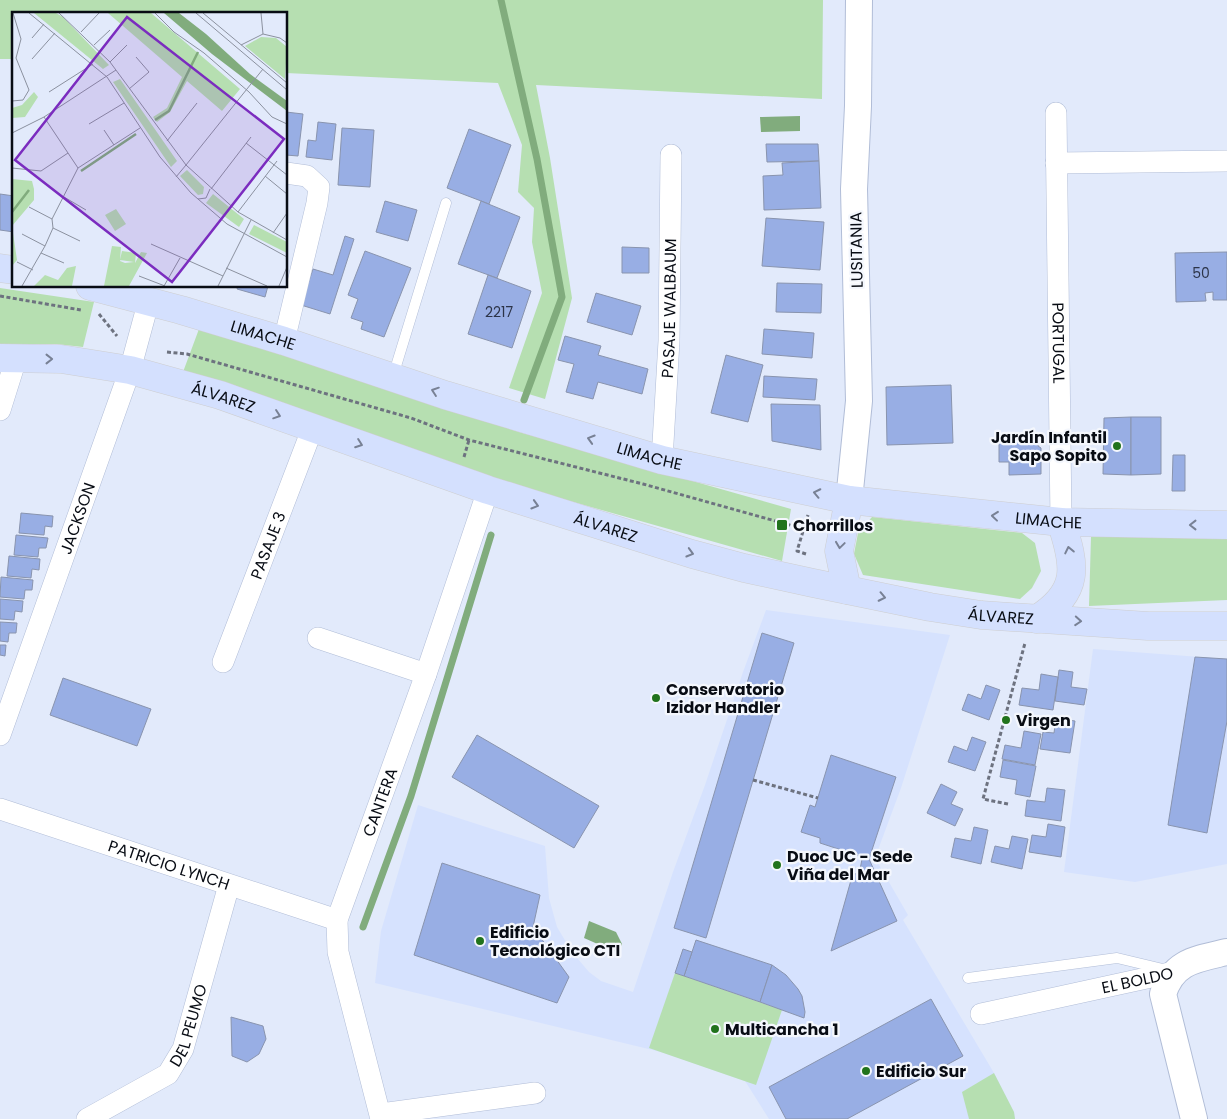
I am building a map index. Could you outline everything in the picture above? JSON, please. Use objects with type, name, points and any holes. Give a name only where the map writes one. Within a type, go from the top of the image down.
[{"type":"main road","name":"LIMACHE","points":[[89,299],[149,300],[284,341],[454,398],[662,460],[849,500],[1061,522],[1227,525]]},
{"type":"main road","name":"ÁLVAREZ","points":[[8,359],[133,358],[220,394],[488,490],[692,554],[744,568],[930,608],[981,615],[1148,626],[1227,626]]},
{"type":"main road","points":[[847,590],[839,551],[849,500]]},
{"type":"main road","points":[[1034,619],[1052,610],[1067,591],[1071,578],[1071,551],[1061,522]]},
{"type":"street","name":"LUSITANIA","points":[[849,500],[859,401],[854,189],[858,106],[859,0]]},
{"type":"street","name":"PORTUGAL","points":[[1056,113],[1061,522]]},
{"type":"street","name":"PASAJE WALBAUM","points":[[662,460],[669,341],[671,154]]},
{"type":"street","points":[[1056,163],[1227,161]]},
{"type":"street","points":[[284,341],[317,204],[319,187],[307,176],[288,172]]},
{"type":"street","name":"JACKSON","points":[[0,735],[133,358],[149,300]]},
{"type":"street","points":[[0,410],[8,359]]},
{"type":"street","name":"PASAJE 3","points":[[223,662],[313,427]]},
{"type":"street","name":"CANTERA","points":[[381,1117],[338,952],[337,920],[426,674],[488,490]]},
{"type":"street","points":[[318,638],[426,674]]},
{"type":"street","name":"PATRICIO LYNCH","points":[[0,809],[337,920]]},
{"type":"street","name":"DEL PEUMO","points":[[86,1119],[168,1074],[183,1049],[229,885]]},
{"type":"street","points":[[1174,972],[1186,964],[1227,952]]},
{"type":"street","name":"EL BOLDO","points":[[981,1014],[1174,972]]},
{"type":"street","name":"EL BOLDO","points":[[1174,972],[1167,981],[1163,994],[1194,1119]]},
{"type":"street","points":[[381,1117],[535,1093]]},
{"type":"lane","points":[[392,377],[446,203]]},
{"type":"lane","points":[[968,978],[1117,958],[1174,972]]},
{"type":"path","points":[[0,296],[89,299]]},
{"type":"path","points":[[98,314],[123,343],[133,358],[149,351],[187,354],[411,418],[469,440],[644,484],[804,529]]},
{"type":"path","points":[[1008,804],[983,799],[1034,619]]},
{"type":"path","points":[[753,780],[818,798]]},
{"type":"shaded area","points":[[0,0],[823,0],[822,99],[536,85],[550,158],[572,298],[545,399],[509,388],[542,293],[532,242],[534,208],[518,192],[522,145],[498,83],[288,73],[288,12],[12,12],[12,59],[0,59]]},
{"type":"shaded area","points":[[800,116],[800,131],[761,132],[760,117]]},
{"type":"shaded area","points":[[0,288],[94,302],[83,347],[56,344],[0,344]]},
{"type":"shaded area","points":[[199,329],[338,370],[519,432],[791,509],[782,561],[499,481],[183,372]]},
{"type":"shaded area","points":[[872,517],[1022,533],[1035,543],[1041,571],[1032,588],[1020,599],[863,575],[854,554],[858,533]]},
{"type":"shaded area","points":[[1091,537],[1227,537],[1227,600],[1089,606]]},
{"type":"shaded area","name":"Duoc UC - Sede Viña del Mar","points":[[766,610],[950,635],[901,788],[875,858],[908,915],[903,920],[994,1073],[1014,1112],[1015,1119],[769,1119],[745,1081],[661,1052],[375,983],[381,931],[418,805],[545,846],[549,898],[557,927],[572,952],[589,972],[601,981],[633,992],[673,872]]},
{"type":"shaded area","points":[[1093,649],[1227,659],[1227,864],[1135,882],[1064,872]]},
{"type":"shaded area","points":[[589,921],[616,932],[622,944],[618,953],[584,938]]},
{"type":"shaded area","name":"Multicancha 1","points":[[675,973],[782,1010],[756,1085],[649,1048]]},
{"type":"shaded area","points":[[994,1073],[1014,1112],[1015,1119],[969,1119],[962,1092]]},
{"type":"building","points":[[288,112],[303,114],[298,156],[288,155]]},
{"type":"building","points":[[318,122],[336,124],[332,160],[306,157],[308,140],[316,141]]},
{"type":"building","points":[[342,128],[374,130],[370,187],[338,185]]},
{"type":"building","points":[[469,129],[511,145],[489,204],[447,188]]},
{"type":"building","points":[[766,144],[818,144],[819,161],[767,162]]},
{"type":"building","points":[[819,161],[821,208],[764,210],[763,176],[783,175],[782,163]]},
{"type":"building","points":[[0,194],[12,196],[12,232],[0,230]]},
{"type":"building","points":[[385,201],[417,210],[408,241],[376,232]]},
{"type":"building","points":[[481,201],[520,217],[497,278],[458,264]]},
{"type":"building","points":[[766,218],[824,222],[820,270],[762,266]]},
{"type":"building","points":[[345,236],[354,239],[330,314],[301,305],[313,269],[333,275]]},
{"type":"building","points":[[622,247],[649,248],[649,273],[622,273]]},
{"type":"building","points":[[365,251],[411,268],[384,337],[361,329],[363,322],[351,318],[358,299],[348,295]]},
{"type":"building","points":[[1227,252],[1227,300],[1213,300],[1213,292],[1205,293],[1206,301],[1176,302],[1175,253]]},
{"type":"building","points":[[488,275],[531,291],[512,348],[468,334]]},
{"type":"building","points":[[777,283],[822,284],[821,313],[776,312]]},
{"type":"building","points":[[237,288],[267,288],[265,297]]},
{"type":"building","points":[[596,293],[641,306],[632,335],[587,322]]},
{"type":"building","points":[[764,329],[814,333],[812,358],[762,354]]},
{"type":"building","points":[[565,336],[601,346],[598,355],[648,369],[642,394],[598,382],[593,399],[566,392],[574,364],[558,360]]},
{"type":"building","points":[[726,355],[763,365],[748,422],[711,413]]},
{"type":"building","points":[[764,376],[817,379],[815,400],[763,397]]},
{"type":"building","points":[[951,385],[953,443],[887,445],[886,387]]},
{"type":"building","points":[[771,404],[820,405],[821,450],[772,441]]},
{"type":"building","name":"Jardín Infantil Sapo Sopito","points":[[1131,417],[1131,475],[1103,474],[1104,418]]},
{"type":"building","points":[[1131,417],[1161,417],[1161,474],[1131,475]]},
{"type":"building","points":[[1038,436],[1038,446],[1041,448],[1041,474],[1009,475],[1009,462],[999,462],[999,437]]},
{"type":"building","points":[[1173,455],[1185,455],[1185,491],[1172,491]]},
{"type":"building","points":[[21,513],[53,516],[52,527],[45,526],[44,535],[19,533]]},
{"type":"building","points":[[16,535],[48,538],[46,548],[39,548],[38,557],[14,555]]},
{"type":"building","points":[[9,556],[40,559],[39,570],[32,569],[31,578],[7,576]]},
{"type":"building","points":[[1,577],[33,580],[32,590],[25,590],[24,599],[0,597]]},
{"type":"building","points":[[0,599],[23,601],[22,612],[15,611],[14,620],[0,619]]},
{"type":"building","points":[[0,622],[17,623],[16,633],[9,633],[8,642],[0,641]]},
{"type":"building","points":[[762,633],[794,643],[706,938],[674,928]]},
{"type":"building","points":[[0,645],[6,645],[5,656],[0,655]]},
{"type":"building","points":[[1195,657],[1227,659],[1227,721],[1207,833],[1168,825]]},
{"type":"building","points":[[1059,670],[1073,672],[1071,687],[1087,689],[1084,705],[1055,701]]},
{"type":"building","points":[[1041,674],[1058,677],[1053,710],[1019,705],[1022,688],[1039,690]]},
{"type":"building","points":[[63,678],[151,709],[137,746],[50,715]]},
{"type":"building","points":[[986,685],[1000,690],[989,720],[962,710],[968,694],[981,699]]},
{"type":"building","points":[[1056,718],[1075,721],[1070,753],[1040,749],[1043,732],[1054,733]]},
{"type":"building","points":[[1024,731],[1041,734],[1035,765],[1002,759],[1005,745],[1021,748]]},
{"type":"building","points":[[477,735],[599,806],[574,848],[452,777]]},
{"type":"building","points":[[972,737],[986,742],[975,771],[948,762],[954,746],[967,751]]},
{"type":"building","points":[[831,755],[896,777],[869,859],[820,843],[820,838],[801,832],[810,805],[815,807]]},
{"type":"building","points":[[1003,760],[1036,766],[1030,797],[1015,794],[1017,780],[1000,777]]},
{"type":"building","points":[[941,784],[957,792],[951,804],[963,809],[955,826],[927,813]]},
{"type":"building","points":[[1047,788],[1065,790],[1061,821],[1025,816],[1027,800],[1045,802]]},
{"type":"building","points":[[1048,824],[1065,827],[1061,857],[1029,852],[1032,835],[1046,837]]},
{"type":"building","points":[[974,827],[988,830],[981,864],[951,857],[955,838],[971,841]]},
{"type":"building","points":[[1012,836],[1028,839],[1022,869],[991,862],[995,846],[1009,849]]},
{"type":"building","points":[[862,859],[869,859],[897,921],[831,951],[853,873],[859,875]]},
{"type":"building","name":"Edificio Tecnológico CTI","points":[[442,863],[540,895],[533,927],[569,977],[557,1003],[414,955]]},
{"type":"building","points":[[696,940],[772,965],[760,1002],[684,976]]},
{"type":"building","points":[[683,949],[692,952],[684,976],[675,973]]},
{"type":"building","points":[[772,965],[786,975],[798,989],[802,996],[805,1012],[804,1018],[760,1002]]},
{"type":"building","name":"Edificio Sur","points":[[931,999],[963,1056],[847,1119],[786,1119],[769,1087]]},
{"type":"building","points":[[231,1017],[263,1026],[266,1039],[259,1054],[247,1062],[232,1056]]},
{"type":"waterway","points":[[501,0],[537,159],[562,297],[524,400]]},
{"type":"waterway","points":[[363,927],[411,796],[491,535]]},
{"type":"place","name":"Jardín Infantil Sapo Sopito","points":[[1117,446]]},
{"type":"place","name":"Chorrillos","points":[[782,525]]},
{"type":"place","name":"Conservatorio Izidor Handler","points":[[656,698]]},
{"type":"place","name":"Virgen","points":[[1006,720]]},
{"type":"place","name":"Duoc UC - Sede Viña del Mar","points":[[777,865]]},
{"type":"place","name":"Edificio Tecnológico CTI","points":[[480,941]]},
{"type":"place","name":"Multicancha 1","points":[[715,1029]]},
{"type":"place","name":"Edificio Sur","points":[[866,1071]]}]
